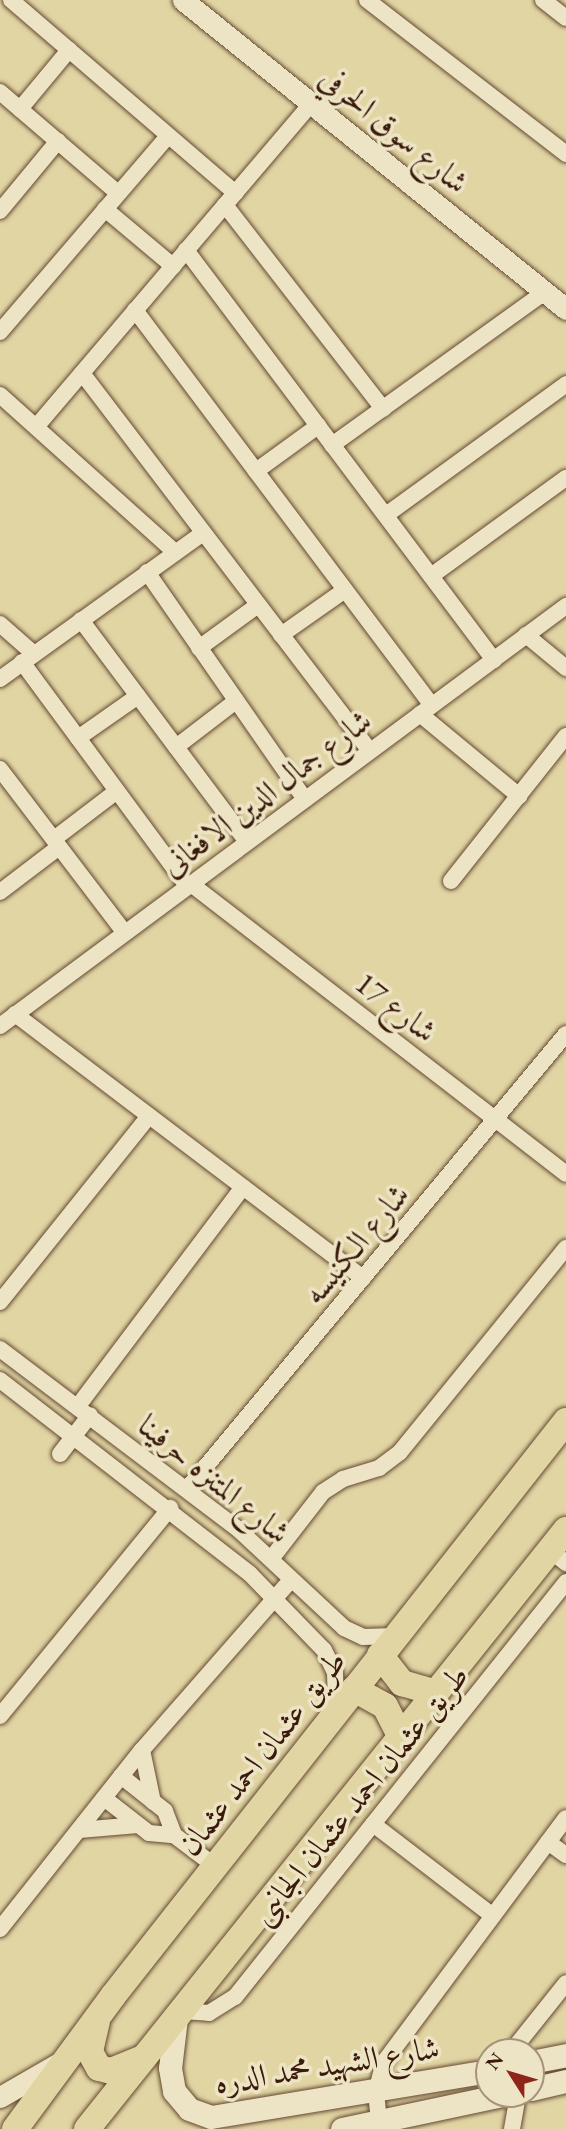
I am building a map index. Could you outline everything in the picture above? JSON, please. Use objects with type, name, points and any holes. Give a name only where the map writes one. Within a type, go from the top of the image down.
[{"type":"main road","name":"طريق عثمان احمد عثمان","points":[[15,2129],[98,2016],[566,1421]]},
{"type":"main road","points":[[87,2129],[436,1693],[561,1548]]},
{"type":"main road","points":[[387,1646],[402,1683],[436,1693]]},
{"type":"main road","points":[[354,1689],[385,1706],[401,1738]]},
{"type":"main road","name":"شارع الشهيد محمد الدره","points":[[179,2015],[170,2080],[180,2101],[199,2115],[222,2117],[376,2093],[475,2074]]},
{"type":"main road","points":[[98,2016],[90,2052],[99,2068],[111,2071],[145,2057]]},
{"type":"main road","points":[[545,2059],[566,2055]]},
{"type":"main road","points":[[545,2086],[566,2081]]},
{"type":"main road","name":"شارع الشهيد محمد الدره","points":[[342,2129],[475,2101]]},
{"type":"street","points":[[11,0],[168,136],[230,199],[383,409]]},
{"type":"street","name":"شارع سوق الحرفي","points":[[183,0],[566,309]]},
{"type":"street","points":[[376,3],[565,151]]},
{"type":"street","points":[[20,109],[69,50]]},
{"type":"street","points":[[0,92],[118,193]]},
{"type":"street","points":[[36,427],[311,104]]},
{"type":"street","points":[[0,332],[168,136]]},
{"type":"street","points":[[0,211],[58,141]]},
{"type":"street","points":[[105,209],[173,267]]},
{"type":"street","points":[[186,250],[494,660]]},
{"type":"street","points":[[332,445],[545,292]]},
{"type":"street","points":[[135,310],[345,590],[426,710],[519,796]]},
{"type":"street","points":[[82,373],[370,751]]},
{"type":"street","points":[[386,516],[566,384]]},
{"type":"street","points":[[0,395],[176,552]]},
{"type":"street","points":[[256,471],[318,426]]},
{"type":"street","points":[[431,576],[566,478]]},
{"type":"street","points":[[0,679],[203,533]]},
{"type":"street","points":[[147,572],[305,799]]},
{"type":"street","points":[[281,635],[345,590]]},
{"type":"street","points":[[199,648],[258,605]]},
{"type":"street","name":"شارع جمال الدين الافغانى","points":[[0,1026],[566,607]]},
{"type":"street","points":[[81,620],[247,842]]},
{"type":"street","name":"شارع 17","points":[[0,624],[28,658],[78,738],[189,885],[566,1174]]},
{"type":"street","points":[[526,635],[566,668]]},
{"type":"street","points":[[78,738],[138,696]]},
{"type":"street","points":[[176,747],[236,701]]},
{"type":"street","points":[[451,881],[566,736]]},
{"type":"street","points":[[3,780],[57,843],[125,933]]},
{"type":"street","points":[[0,892],[117,791]]},
{"type":"street","points":[[15,1014],[363,1278]]},
{"type":"street","name":"شارع الكنيسه","points":[[187,1489],[497,1121],[566,1034]]},
{"type":"street","points":[[0,1302],[149,1116]]},
{"type":"street","points":[[60,1454],[74,1435],[84,1410],[243,1187]]},
{"type":"street","points":[[271,1559],[323,1492],[343,1479],[379,1468],[400,1452],[566,1248]]},
{"type":"street","name":"شارع المتنزه حرفينا","points":[[0,1349],[187,1489],[271,1559],[290,1581],[353,1633],[387,1646]]},
{"type":"street","name":"شارع المتنزه حرفينا","points":[[0,1380],[170,1508],[273,1598],[331,1661],[338,1686],[335,1712]]},
{"type":"street","points":[[0,1716],[170,1508]]},
{"type":"street","points":[[0,1929],[142,1750],[290,1581]]},
{"type":"street","name":"طريق عثمان احمد عثمان الجانبى","points":[[179,2015],[209,2013],[228,2004],[566,1582]]},
{"type":"street","points":[[142,1750],[153,1802]]},
{"type":"street","points":[[121,1776],[169,1816],[174,1835]]},
{"type":"street","points":[[104,1798],[138,1825],[155,1835],[174,1835],[215,1866]]},
{"type":"street","points":[[379,2121],[376,2093],[390,2053],[566,1818]]},
{"type":"street","points":[[373,1824],[493,1916]]},
{"type":"street","points":[[79,1830],[138,1825]]},
{"type":"street","points":[[548,1842],[566,1855]]},
{"type":"street","points":[[522,2038],[566,1983]]},
{"type":"street","points":[[0,2097],[29,2084],[66,2058]]},
{"type":"street","points":[[512,2129],[516,2108]]}]
